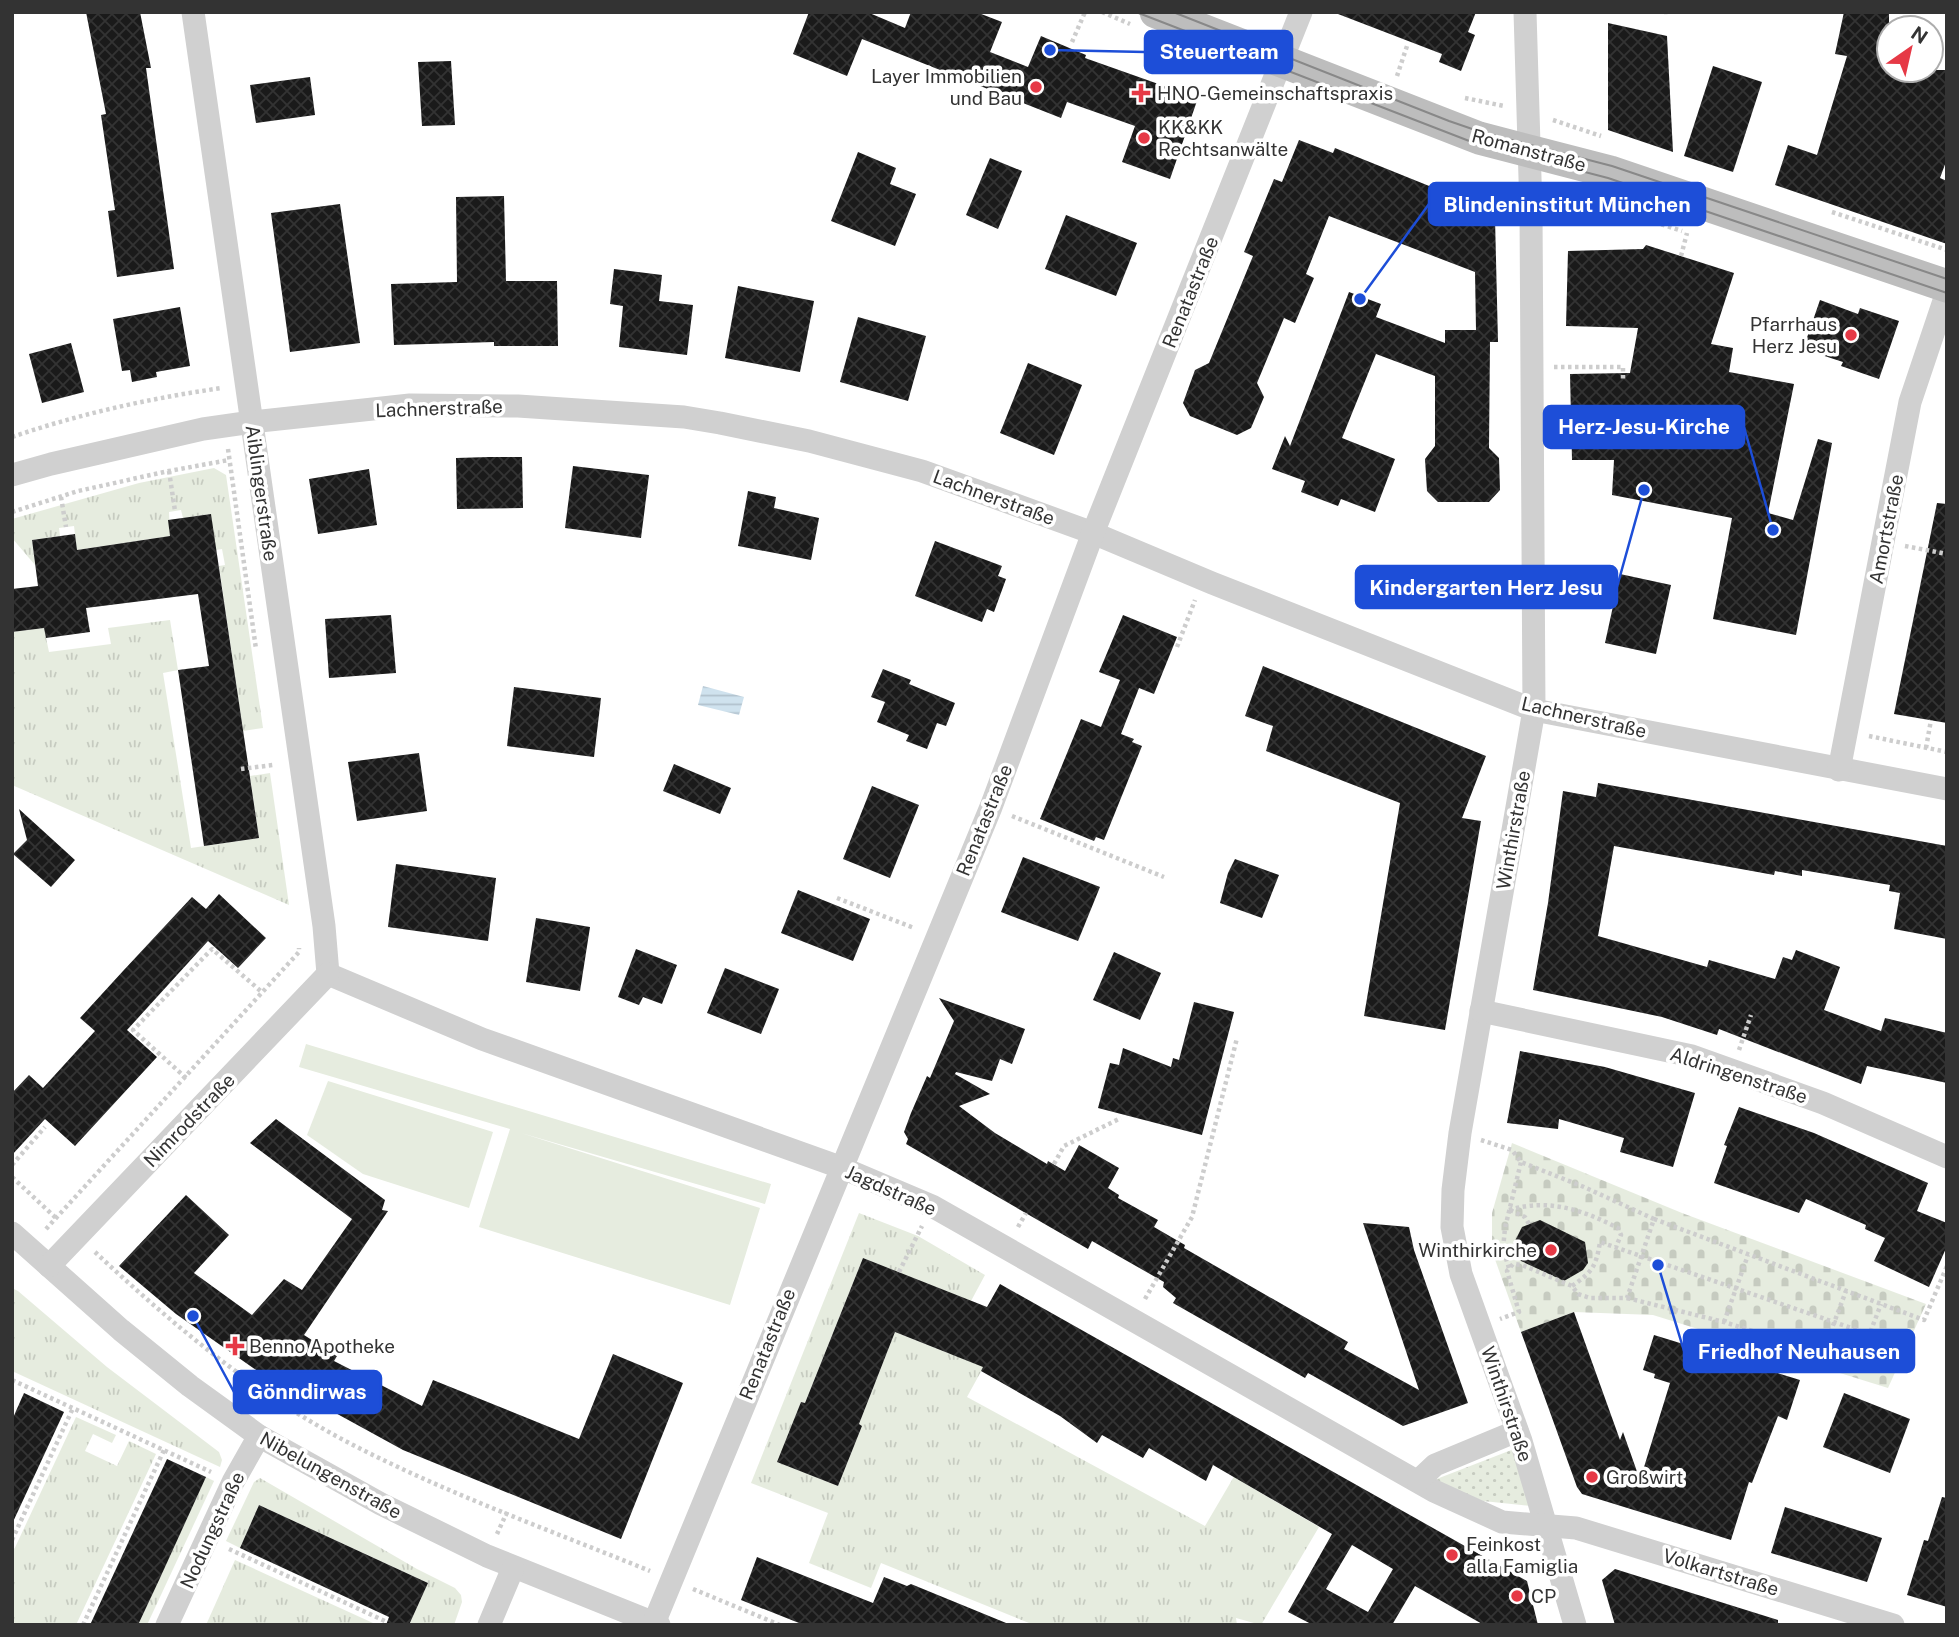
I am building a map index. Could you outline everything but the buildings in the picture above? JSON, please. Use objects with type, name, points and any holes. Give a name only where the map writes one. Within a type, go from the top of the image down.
[{"type":"main road","name":"Romanstraße","points":[[1156,12],[1457,131],[1610,172],[1947,286]]},
{"type":"street","name":"Aiblingerstraße","points":[[193,12],[324,926],[328,974]]},
{"type":"street","name":"Renatastraße","points":[[656,1624],[670,1579],[990,807],[1093,533],[1301,12]]},
{"type":"street","name":"Winthirstraße","points":[[1525,12],[1532,315],[1534,710],[1458,1144],[1452,1227],[1461,1274],[1517,1431],[1575,1625]]},
{"type":"street","name":"Amortstraße","points":[[1839,770],[1910,402],[1947,292]]},
{"type":"street","name":"Lachnerstraße","points":[[12,475],[101,452],[228,425],[410,405],[519,405],[684,417],[809,441],[922,471],[1093,533],[1203,580],[1534,710],[1947,789]]},
{"type":"street","name":"Jagdstraße","points":[[328,974],[482,1039],[840,1167],[932,1206],[1418,1481],[1502,1522],[1547,1525]]},
{"type":"street","name":"Nimrodstraße","points":[[49,1266],[328,974]]},
{"type":"street","name":"Aldringenstraße","points":[[1481,1011],[1692,1056],[1823,1103],[1947,1157]]},
{"type":"street","name":"Nibelungenstraße","points":[[12,1233],[173,1373],[259,1436],[380,1504],[513,1568],[656,1624]]},
{"type":"street","points":[[1418,1481],[1435,1465],[1517,1431]]},
{"type":"street","name":"Nodungstraße","points":[[167,1625],[233,1482],[259,1436]]},
{"type":"street","name":"Volkartstraße","points":[[1547,1525],[1576,1528],[1893,1625]]},
{"type":"street","points":[[489,1625],[513,1568]]},
{"type":"path","points":[[1072,43],[1085,12]]},
{"type":"path","points":[[1681,256],[1687,233]]},
{"type":"path","points":[[1570,367],[1623,367],[1623,381]]},
{"type":"path","points":[[12,437],[106,411],[188,393],[247,385]]},
{"type":"path","points":[[228,425],[228,461],[257,654]]},
{"type":"path","points":[[12,512],[61,497],[169,471],[228,461],[256,449]]},
{"type":"path","points":[[169,471],[175,511]]},
{"type":"path","points":[[61,497],[66,527]]},
{"type":"path","points":[[1901,559],[1904,542],[1947,554]]},
{"type":"path","points":[[1177,647],[1203,580]]},
{"type":"path","points":[[1926,748],[1931,720]]},
{"type":"path","points":[[1871,723],[1868,736],[1947,752]]},
{"type":"path","points":[[241,769],[273,765],[275,778]]},
{"type":"path","points":[[990,807],[1164,877]]},
{"type":"path","points":[[837,898],[936,937]]},
{"type":"path","points":[[31,1250],[55,1217],[186,1078],[299,952],[298,940]]},
{"type":"path","points":[[186,1078],[133,1030],[212,949],[263,993]]},
{"type":"path","points":[[1732,1071],[1751,1015]]},
{"type":"path","points":[[1134,1319],[1192,1217],[1237,1038]]},
{"type":"path","points":[[1054,1164],[1065,1146],[1121,1118]]},
{"type":"path","points":[[12,1165],[45,1126]]},
{"type":"path","points":[[1512,1150],[1521,1162],[1654,1219],[1924,1320],[1947,1266]]},
{"type":"path","points":[[1509,1268],[1503,1249],[1521,1162]]},
{"type":"path","points":[[12,1177],[182,1331],[276,1399],[355,1446],[429,1481],[780,1625]]},
{"type":"path","points":[[1509,1210],[1528,1204],[1548,1204],[1580,1211],[1618,1228],[1620,1235],[1616,1247]]},
{"type":"path","points":[[899,1272],[932,1206]]},
{"type":"path","points":[[1509,1210],[1525,1217],[1529,1224]]},
{"type":"path","points":[[1628,1298],[1654,1219]]},
{"type":"path","points":[[1572,1286],[1589,1274],[1595,1264],[1600,1242],[1869,1334]]},
{"type":"path","points":[[1724,1322],[1748,1255]]},
{"type":"path","points":[[1517,1305],[1507,1272],[1513,1264],[1522,1265],[1572,1286],[1578,1294],[1590,1298],[1628,1298],[1724,1322],[1855,1363],[1860,1359],[1881,1304]]},
{"type":"path","points":[[1823,1352],[1846,1291]]},
{"type":"path","points":[[12,1380],[233,1482]]},
{"type":"path","points":[[12,1540],[73,1408]]},
{"type":"path","points":[[83,1625],[164,1450]]},
{"type":"path","points":[[241,1555],[383,1622]]},
{"type":"green space","points":[[214,468],[226,475],[263,728],[243,731],[219,566],[225,565],[222,549],[216,550],[210,514],[183,518],[181,510],[169,512],[170,536],[77,550],[74,526],[59,528],[60,536],[32,540],[35,565],[12,538],[12,519],[139,483]]},
{"type":"green space","points":[[170,620],[178,670],[163,673],[191,848],[259,838],[250,776],[270,773],[289,905],[12,785],[12,632],[44,628],[49,652],[111,644],[108,628]]},
{"type":"green space","points":[[306,1044],[771,1184],[765,1204],[521,1133],[760,1208],[730,1305],[479,1227],[510,1129],[299,1067]]},
{"type":"green space","points":[[328,1081],[493,1132],[469,1208],[363,1174],[307,1135]]},
{"type":"green space","points":[[1512,1143],[1682,1213],[1926,1304],[1888,1388],[1653,1315],[1574,1312],[1521,1332],[1492,1251],[1492,1213]]},
{"type":"green space","points":[[859,1213],[918,1236],[985,1275],[971,1301],[863,1258],[805,1403],[801,1402],[778,1462],[838,1486],[895,1332],[950,1354],[963,1320],[995,1346],[967,1397],[1205,1526],[1239,1468],[1249,1486],[1319,1527],[1261,1625],[1236,1618],[1237,1625],[1034,1625],[881,1563],[871,1588],[809,1563],[828,1513],[751,1483]]},
{"type":"green space","points":[[12,1288],[107,1367],[219,1452],[222,1460],[220,1467],[12,1371]]},
{"type":"green space","points":[[76,1417],[116,1435],[112,1443],[93,1434],[85,1451],[117,1466],[129,1441],[156,1454],[76,1625],[12,1625],[12,1554]]},
{"type":"green space","points":[[1514,1449],[1531,1506],[1483,1501],[1434,1480]]},
{"type":"green space","points":[[206,1477],[214,1481],[147,1625],[138,1625]]},
{"type":"green space","points":[[260,1478],[417,1569],[455,1588],[461,1595],[462,1602],[454,1625],[409,1625],[428,1583],[259,1505],[240,1548],[226,1541],[254,1482]]},
{"type":"green space","points":[[235,1560],[373,1623],[373,1625],[206,1625]]},
{"type":"water","points":[[703,686],[744,697],[739,715],[698,705]]},
{"type":"tram line","points":[[1136,12],[1477,144],[1608,178],[1947,293]]},
{"type":"tram line","points":[[1173,12],[1449,121],[1612,166],[1947,279]]},
{"type":"place","name":"Steuerteam","points":[[1050,50]]},
{"type":"place","name":"Layer Immobilien und Bau","points":[[1036,87]]},
{"type":"place","name":"HNO-Gemeinschaftspraxis","points":[[1141,93]]},
{"type":"place","name":"KK&KK Rechtsanwälte","points":[[1144,138]]},
{"type":"place","name":"Blindeninstitut München","points":[[1360,299]]},
{"type":"place","name":"Pfarrhaus Herz Jesu","points":[[1851,335]]},
{"type":"place","name":"Kindergarten Herz Jesu","points":[[1644,490]]},
{"type":"place","name":"Herz-Jesu-Kirche","points":[[1773,530]]},
{"type":"place","name":"Winthirkirche","points":[[1551,1250]]},
{"type":"place","name":"Friedhof Neuhausen","points":[[1658,1265]]},
{"type":"place","name":"Gönndirwas","points":[[193,1316]]},
{"type":"place","name":"Benno Apotheke","points":[[235,1346]]},
{"type":"place","name":"Großwirt","points":[[1592,1477]]},
{"type":"place","name":"Feinkost alla Famiglia","points":[[1452,1555]]},
{"type":"place","name":"CP","points":[[1517,1596]]}]
